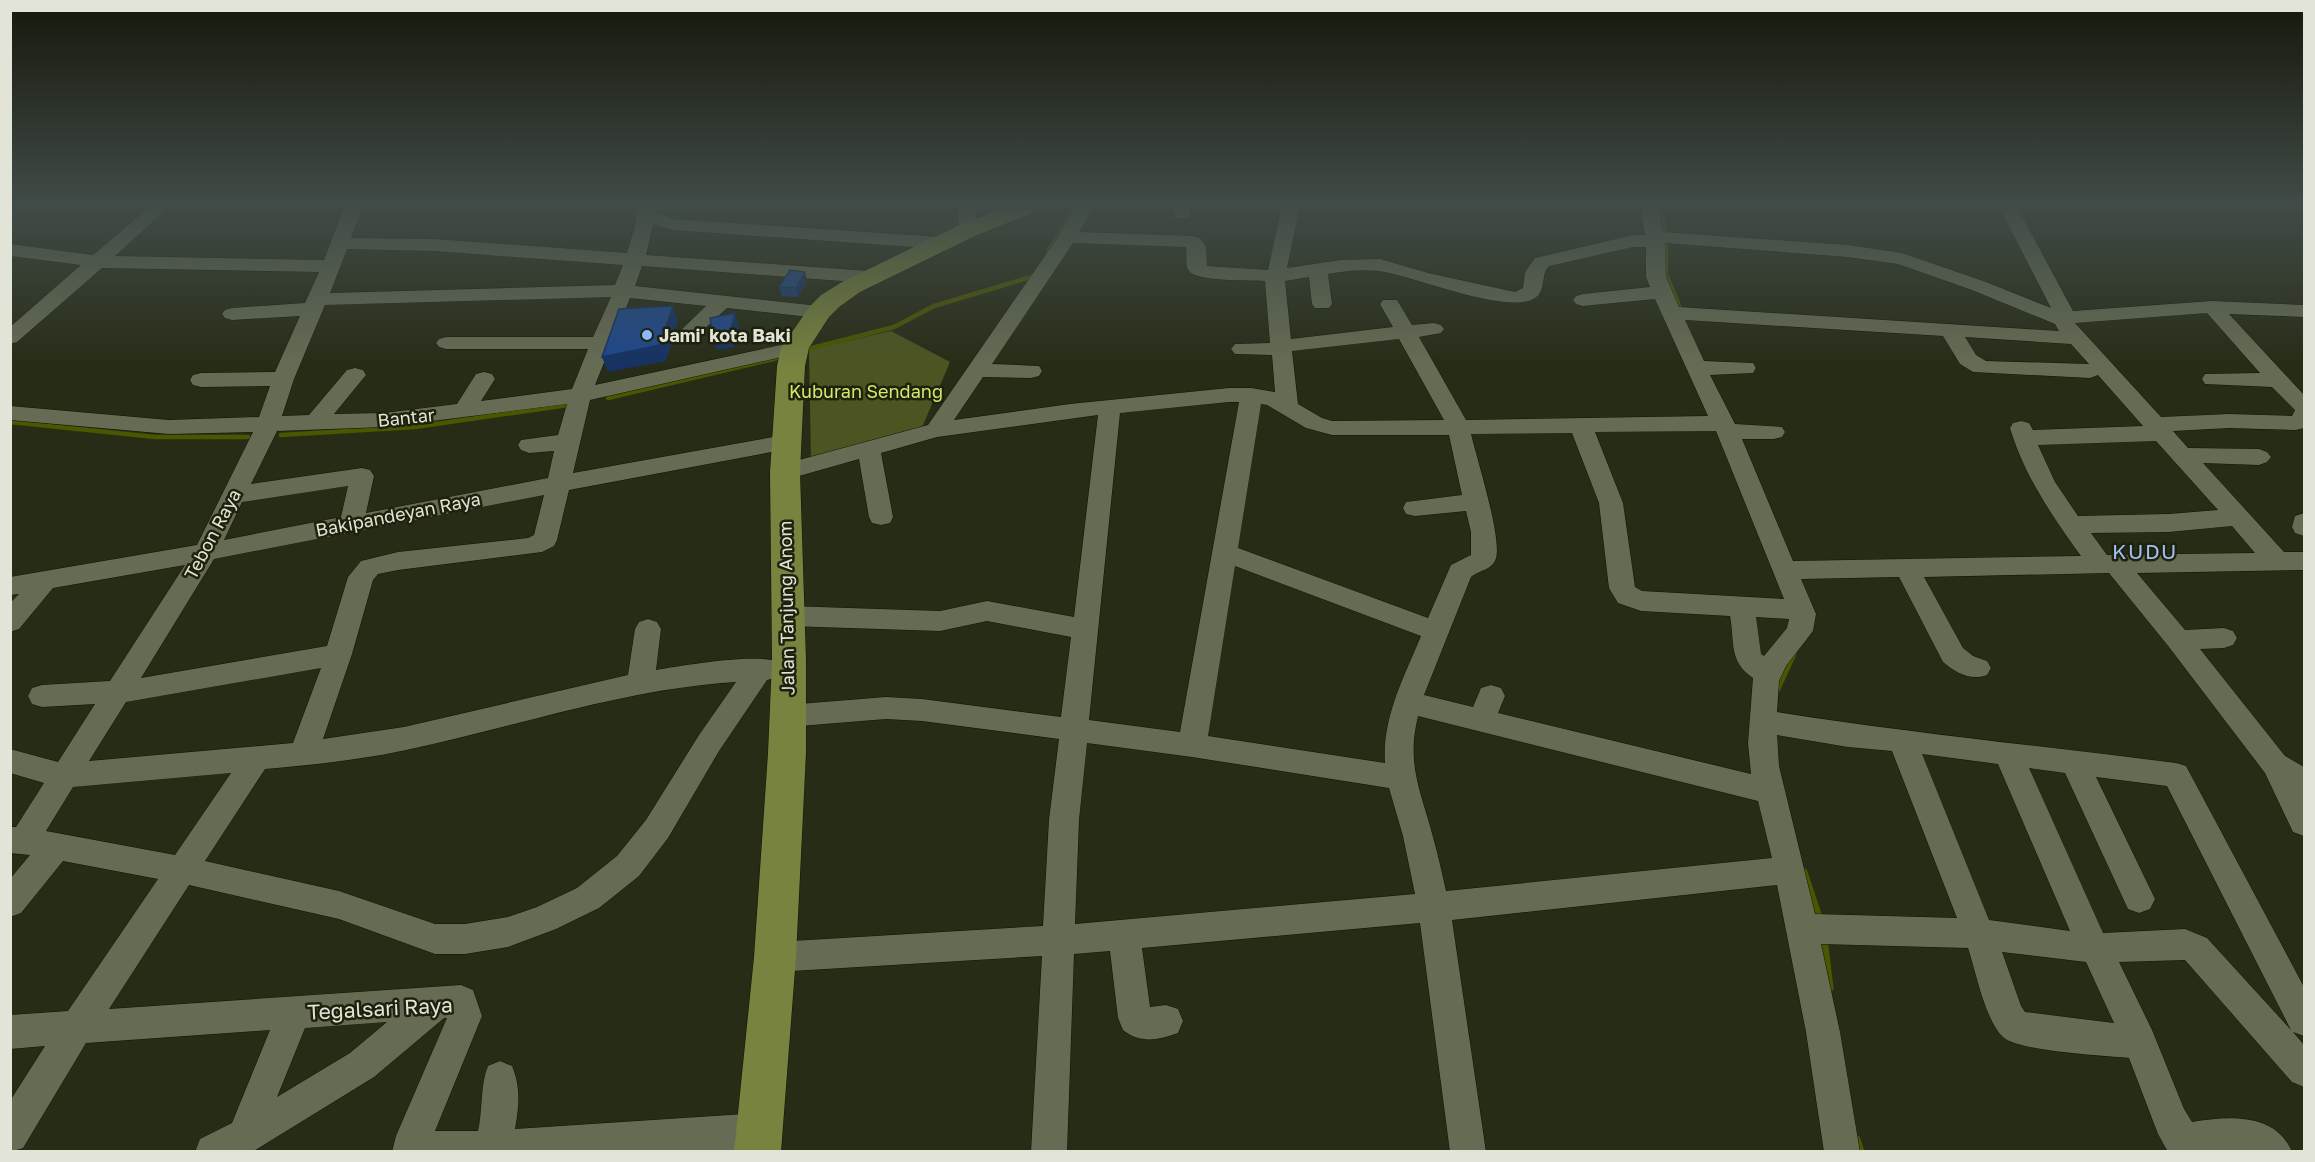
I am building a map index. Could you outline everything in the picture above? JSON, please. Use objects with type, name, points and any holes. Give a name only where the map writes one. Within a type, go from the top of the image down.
[{"type":"main road","name":"Jalan Tanjung Anom","points":[[758,1141],[775,957],[787,753],[787,716],[774,669],[788,616],[785,458],[791,366],[795,348],[819,312],[838,295],[899,259]]},
{"type":"street","points":[[78,259],[99,262],[331,266]]},
{"type":"street","points":[[12,335],[102,259]]},
{"type":"street","name":"Tebon Raya","points":[[17,840],[64,776],[206,552],[266,429],[283,379],[333,259]]},
{"type":"street","points":[[303,754],[339,654],[362,577],[370,567],[398,561],[539,544],[545,540],[580,398],[634,259]]},
{"type":"street","points":[[650,259],[868,277]]},
{"type":"street","points":[[936,430],[1053,259]]},
{"type":"street","points":[[1195,259],[1195,265],[1200,271],[1276,276],[1380,265],[1424,278],[1515,297],[1530,294],[1536,269],[1542,262],[1554,259]]},
{"type":"street","points":[[1279,259],[1276,276],[1287,406]]},
{"type":"street","points":[[1658,259],[1656,277],[1662,292],[1679,314],[1704,368],[1792,570],[1802,610],[1804,620],[1800,630],[1774,660],[1768,673],[1763,691],[1771,722],[1762,743],[1769,791],[1790,870],[1815,929],[1823,1032],[1842,1152]]},
{"type":"street","points":[[1903,259],[1979,286],[2067,325]]},
{"type":"street","points":[[2034,259],[2067,325],[2278,562]]},
{"type":"street","points":[[1318,270],[1322,304]]},
{"type":"street","points":[[232,314],[315,304],[621,291],[819,312]]},
{"type":"street","points":[[1583,300],[1662,292]]},
{"type":"street","points":[[686,335],[722,302]]},
{"type":"street","points":[[1390,304],[1458,426],[1474,502],[1483,532],[1484,558],[1478,563],[1463,568],[1460,572],[1407,702],[1398,747],[1400,778],[1418,836],[1434,907],[1468,1152]]},
{"type":"street","points":[[2212,307],[2304,406]]},
{"type":"street","points":[[1679,314],[1949,329],[2067,325],[2212,307],[2304,311]]},
{"type":"street","points":[[1242,349],[1283,348],[1434,329]]},
{"type":"street","points":[[1949,329],[1968,359],[1981,367],[2090,371]]},
{"type":"street","points":[[446,343],[600,343]]},
{"type":"street","name":"Bantar","points":[[10,413],[129,425],[266,429],[315,423],[384,420],[580,398],[795,348]]},
{"type":"street","points":[[1704,368],[1745,368]]},
{"type":"street","points":[[977,370],[1031,371]]},
{"type":"street","points":[[315,423],[355,375]]},
{"type":"street","points":[[201,380],[283,379]]},
{"type":"street","points":[[2213,379],[2278,380]]},
{"type":"street","points":[[463,411],[484,380]]},
{"type":"street","name":"Bakipandeyan Raya","points":[[10,586],[206,552],[558,483],[869,449],[936,430],[1110,407],[1229,395],[1251,395],[1273,399],[1314,423],[1332,428],[1580,424],[1774,432]]},
{"type":"street","points":[[1192,745],[1251,395]]},
{"type":"street","points":[[1049,1152],[1064,820],[1110,407]]},
{"type":"street","points":[[2304,414],[2302,420],[2296,423],[2229,421],[2159,429],[2022,433],[2039,471],[2072,525],[2178,640],[2276,765],[2304,823]]},
{"type":"street","points":[[1580,424],[1611,503],[1622,588],[1627,596],[1641,600],[1802,610]]},
{"type":"street","points":[[529,445],[568,442]]},
{"type":"street","points":[[869,449],[881,517]]},
{"type":"street","points":[[2181,455],[2259,457]]},
{"type":"street","points":[[234,495],[362,476],[352,523]]},
{"type":"street","points":[[1415,508],[1474,502]]},
{"type":"street","points":[[2072,525],[2169,523],[2237,517]]},
{"type":"street","points":[[2304,522],[2304,527]]},
{"type":"street","points":[[1226,553],[1437,631]]},
{"type":"street","points":[[1792,570],[2304,561]]},
{"type":"street","points":[[1907,569],[1953,655],[1964,664],[1977,668]]},
{"type":"street","points":[[10,622],[44,581]]},
{"type":"street","points":[[1741,606],[1748,658],[1768,673]]},
{"type":"street","points":[[788,616],[940,621],[987,610],[1084,629]]},
{"type":"street","points":[[641,683],[648,629]]},
{"type":"street","points":[[2178,640],[2224,638]]},
{"type":"street","points":[[42,696],[117,692],[339,654]]},
{"type":"street","points":[[10,761],[64,776],[303,754],[404,739],[641,683],[694,674],[774,669]]},
{"type":"street","points":[[17,840],[182,870],[339,905],[435,939],[465,939],[508,932],[527,926],[588,898],[628,866],[657,829],[709,743],[774,669]]},
{"type":"street","points":[[1407,702],[1486,708],[1769,791]]},
{"type":"street","points":[[787,716],[886,708],[1192,745],[1400,778]]},
{"type":"street","points":[[1771,722],[1848,735],[2176,775],[2304,1020]]},
{"type":"street","points":[[1902,740],[1977,929],[2007,1016],[2016,1027],[2021,1029],[2140,1042]]},
{"type":"street","points":[[2008,753],[2092,942],[2140,1042],[2171,1121],[2186,1146],[2233,1135],[2254,1137],[2264,1141],[2274,1152]]},
{"type":"street","points":[[10,1135],[77,1027],[257,758]]},
{"type":"street","points":[[2074,761],[2139,899]]},
{"type":"street","points":[[2276,765],[2289,774],[2304,779]]},
{"type":"street","points":[[10,903],[56,846]]},
{"type":"street","points":[[775,957],[1060,940],[1434,907],[1790,870]]},
{"type":"street","points":[[1815,929],[1864,933],[1977,929],[2092,942],[2178,942],[2191,946],[2304,1070]]},
{"type":"street","points":[[1124,934],[1135,1018],[1138,1022],[1149,1024],[1166,1021]]},
{"type":"street","points":[[213,1152],[277,1118],[362,1065],[439,1000]]},
{"type":"street","name":"Tegalsari Raya","points":[[10,1032],[294,1013],[439,1000],[460,1001],[465,1016],[409,1150],[758,1141]]},
{"type":"street","points":[[244,1136],[294,1013]]},
{"type":"street","points":[[492,1149],[501,1115],[500,1078]]},
{"type":"green space","name":"Kuburan Sendang","points":[[891,331],[950,362],[920,432],[811,460],[809,350]]},
{"type":"building","points":[[790,270],[805,272],[796,288],[779,287]]},
{"type":"building","points":[[673,306],[660,345],[602,357],[619,309]]},
{"type":"building","points":[[735,313],[730,333],[713,336],[710,318]]},
{"type":"waterway","points":[[1666,259],[1666,274],[1682,313]]},
{"type":"waterway","points":[[808,349],[894,327],[934,306],[1034,276]]},
{"type":"waterway","points":[[608,398],[782,357]]},
{"type":"waterway","points":[[281,435],[415,427],[568,405]]},
{"type":"waterway","points":[[10,422],[155,437],[248,437]]},
{"type":"waterway","points":[[1778,689],[1794,654]]},
{"type":"waterway","points":[[1804,872],[1820,920]]},
{"type":"waterway","points":[[1824,938],[1830,988]]},
{"type":"waterway","points":[[1857,1139],[1861,1152]]},
{"type":"place","name":"Jami' kota Baki","points":[[647,335]]},
{"type":"district","name":"KUDU","points":[[2145,551]]}]
